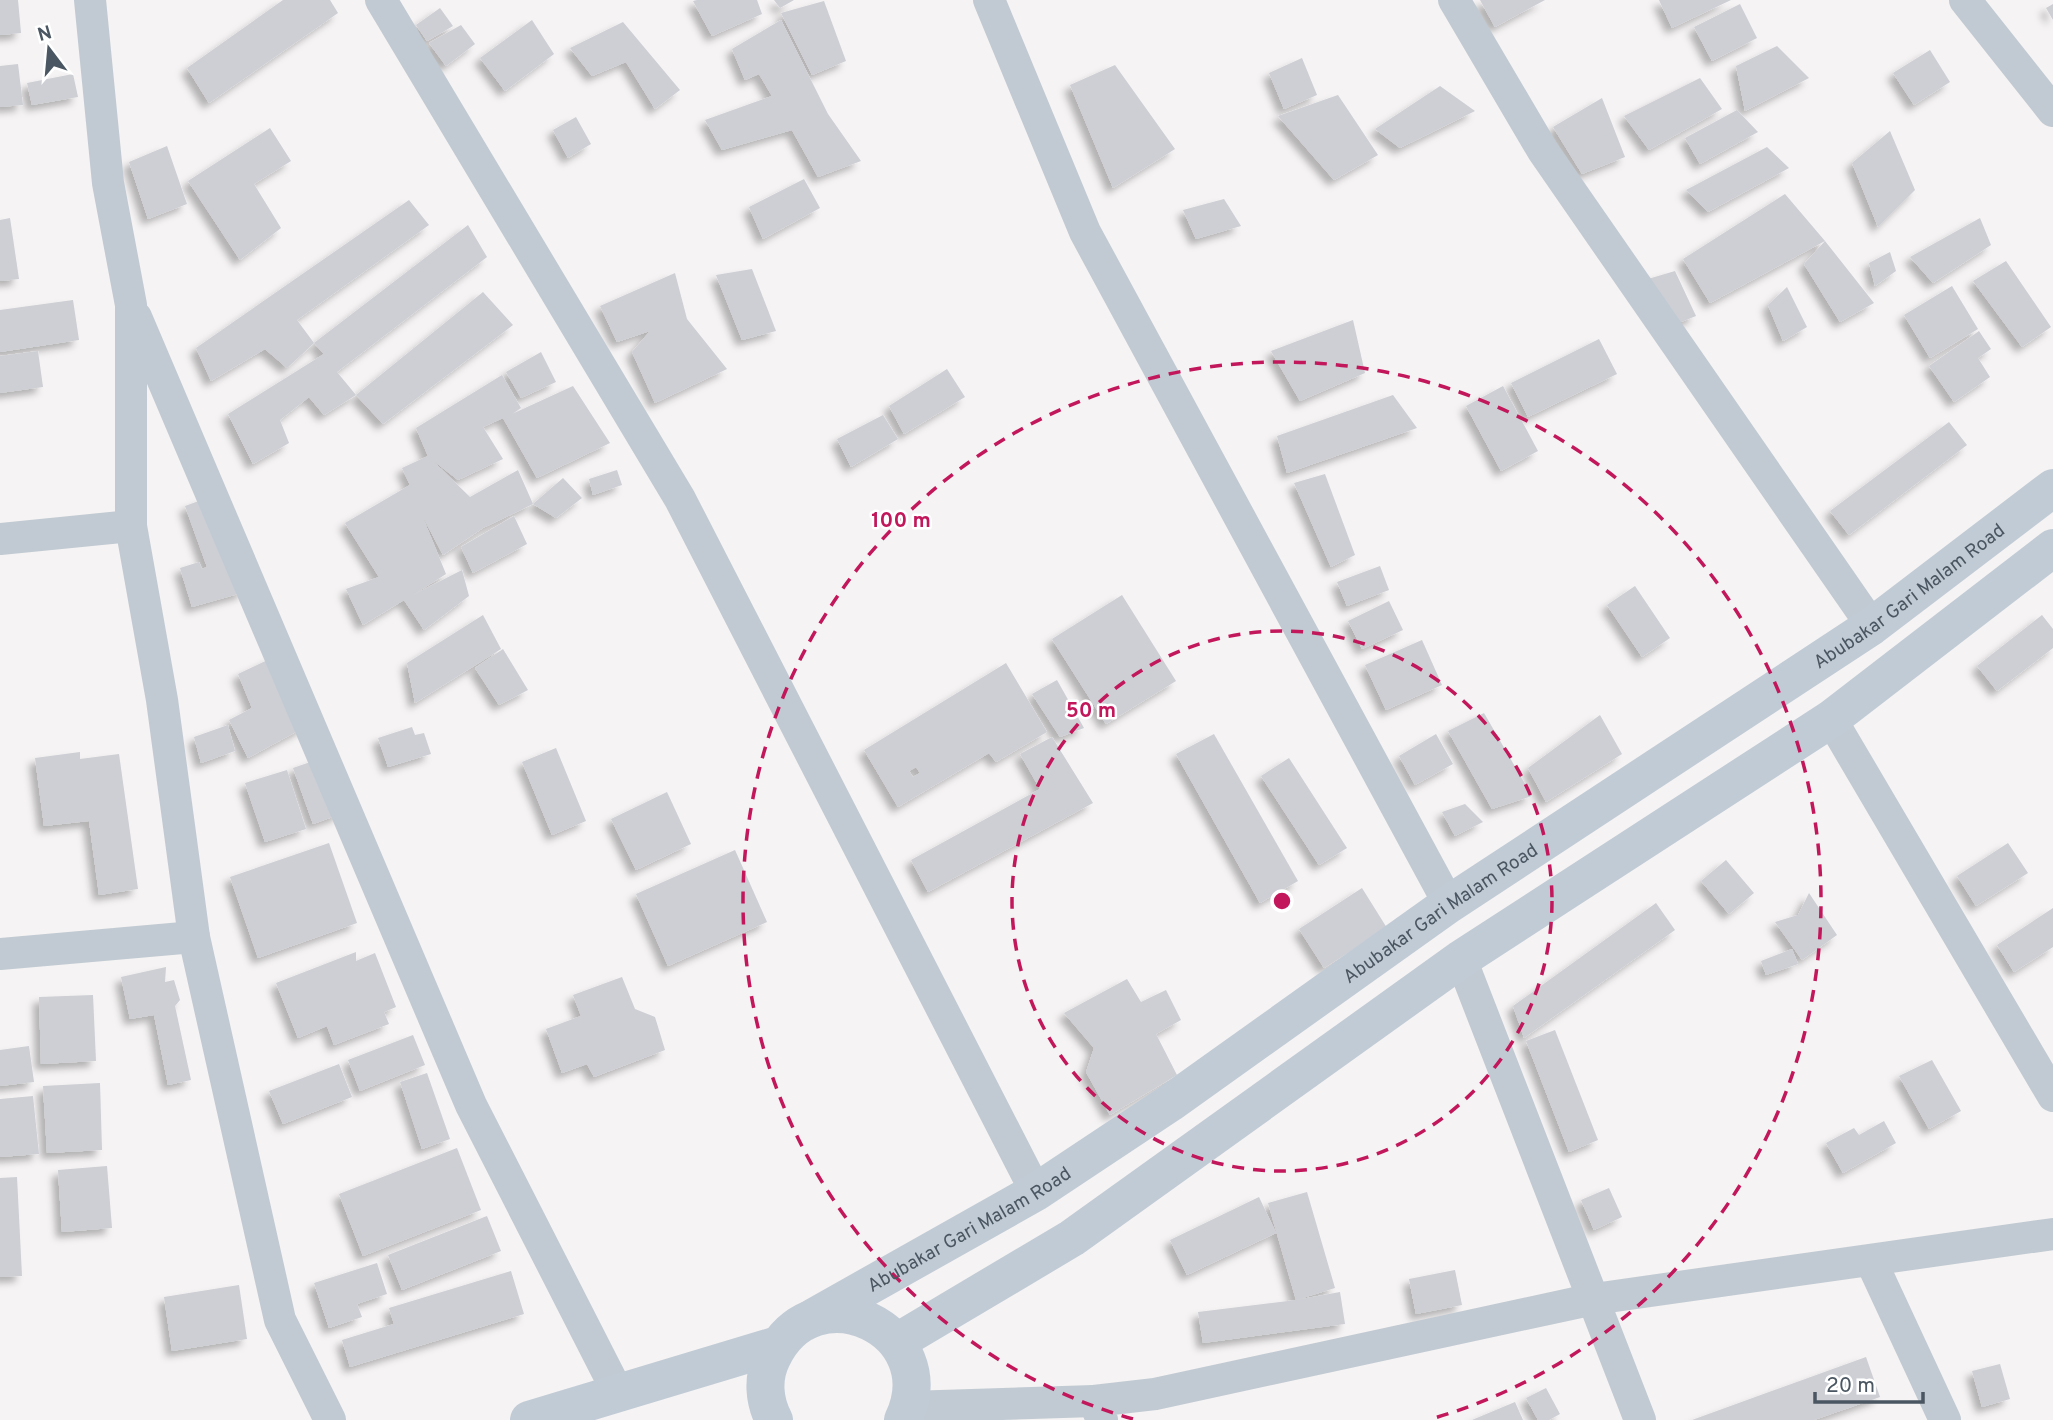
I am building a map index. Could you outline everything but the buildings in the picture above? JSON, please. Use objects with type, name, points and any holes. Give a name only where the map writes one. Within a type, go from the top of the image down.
[{"type":"street","points":[[90,0],[108,183],[131,305],[131,526],[162,700],[194,937],[280,1320],[330,1420]]},
{"type":"street","points":[[381,0],[680,499],[1036,1192]]},
{"type":"street","points":[[989,0],[1085,232],[1449,904]]},
{"type":"street","points":[[1454,0],[1543,151],[1871,626]]},
{"type":"street","points":[[1965,0],[2053,111]]},
{"type":"street","points":[[131,305],[471,1105],[617,1391]]},
{"type":"street","name":"Abubakar Gari Malam Road","points":[[778,1345],[794,1328],[1036,1192],[1170,1104],[1449,904],[1871,626],[2053,488]]},
{"type":"street","points":[[0,539],[131,526]]},
{"type":"street","points":[[897,1342],[1072,1238],[1461,959],[1831,719],[2053,548]]},
{"type":"street","points":[[1831,719],[2053,1096]]},
{"type":"street","points":[[0,954],[194,937]]},
{"type":"street","points":[[1461,959],[1640,1420]]},
{"type":"street","points":[[814,1317],[837,1313],[860,1316],[880,1326],[897,1342],[908,1362],[912,1385],[906,1414],[1098,1410],[1155,1394],[1594,1299],[2053,1234]]},
{"type":"street","points":[[1871,1261],[1945,1420]]},
{"type":"street","points":[[529,1420],[617,1391],[778,1345]]},
{"type":"street","points":[[761,1417],[768,1366],[778,1345]]}]
